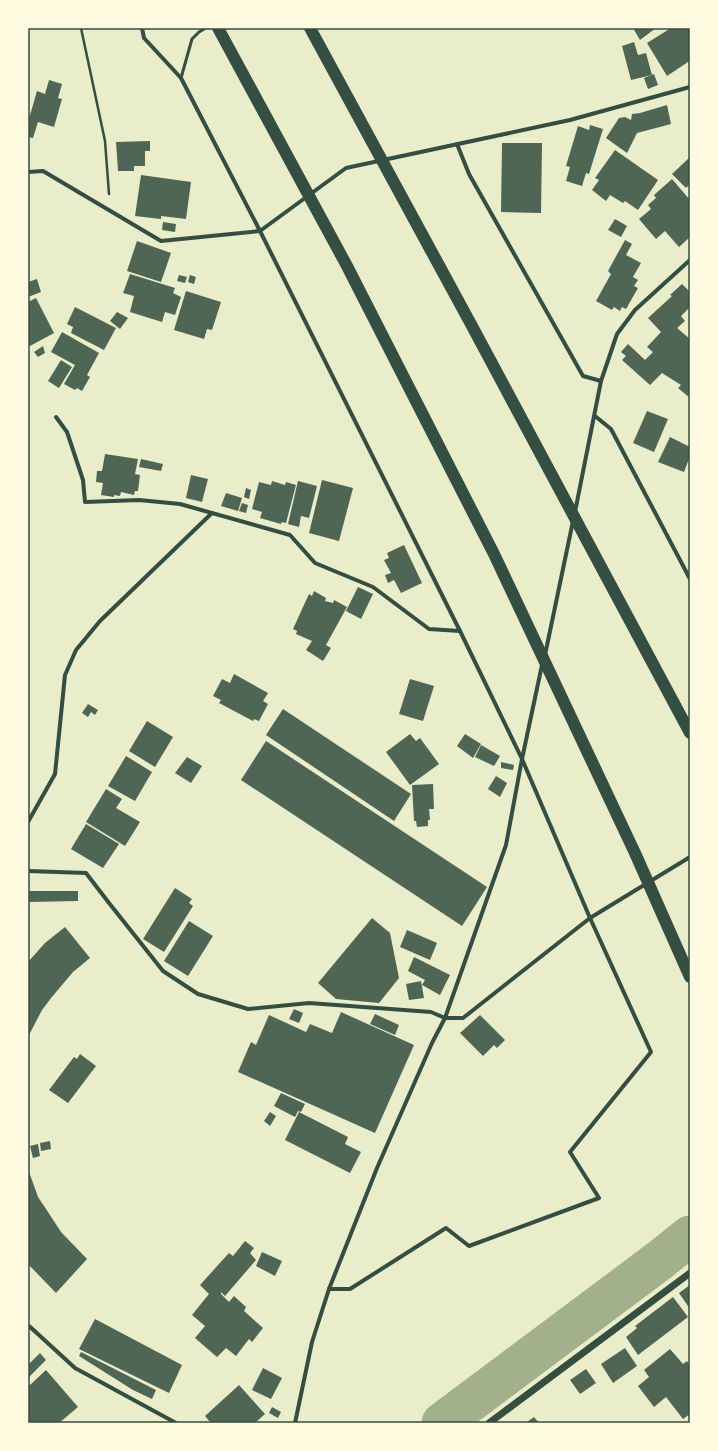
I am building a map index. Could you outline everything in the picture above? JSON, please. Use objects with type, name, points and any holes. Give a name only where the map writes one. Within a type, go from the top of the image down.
[{"type":"highway","points":[[218,28],[347,266],[494,554],[635,853],[690,977]]},
{"type":"highway","points":[[310,28],[690,733]]},
{"type":"street","points":[[142,28],[144,38],[181,78],[260,231],[460,631],[522,759],[590,918],[651,1052],[570,1152],[599,1198],[469,1246],[446,1228],[350,1289],[328,1289]]},
{"type":"street","points":[[28,172],[43,171],[161,241],[260,231],[346,168],[570,120],[690,87]]},
{"type":"street","points":[[457,144],[469,174],[583,376],[601,381]]},
{"type":"street","points":[[295,1423],[312,1342],[328,1289],[377,1168],[432,1043],[445,1018],[506,845],[522,759],[595,416],[601,381],[616,334],[635,310],[690,260]]},
{"type":"street","points":[[595,416],[611,429],[690,579]]},
{"type":"street","points":[[56,417],[67,432],[83,480],[85,502],[139,500],[180,504],[290,535],[315,563],[373,587],[429,628],[460,631]]},
{"type":"street","points":[[28,822],[54,774],[65,675],[76,650],[100,621],[212,513]]},
{"type":"street","points":[[28,871],[86,873],[108,903],[164,971],[198,994],[248,1008],[309,1003],[431,1012],[445,1018],[463,1018],[590,918],[690,857]]},
{"type":"street","points":[[489,1423],[690,1273]]},
{"type":"street","points":[[28,1325],[74,1368],[176,1423]]},
{"type":"lane","points":[[181,78],[192,39],[198,32],[206,28]]},
{"type":"path","points":[[81,28],[105,141],[109,194],[104,207]]},
{"type":"building","points":[[633,28],[656,28],[640,40]]},
{"type":"building","points":[[671,28],[690,28],[690,65],[688,62],[667,76],[647,43]]},
{"type":"building","points":[[634,42],[638,55],[646,53],[652,75],[631,80],[622,46]]},
{"type":"building","points":[[654,74],[658,85],[648,89],[644,78]]},
{"type":"building","points":[[49,80],[62,84],[58,98],[62,99],[54,127],[38,122],[33,138],[28,137],[28,122],[37,91],[45,94]]},
{"type":"building","points":[[667,105],[671,124],[637,133],[627,153],[606,138],[619,118],[625,117],[631,120],[632,114]]},
{"type":"building","points":[[590,125],[603,129],[589,174],[586,173],[582,186],[566,181],[570,167],[566,166],[578,126],[589,130]]},
{"type":"building","points":[[150,141],[150,151],[145,151],[145,166],[134,166],[134,171],[118,171],[116,142]]},
{"type":"building","points":[[502,143],[542,143],[541,213],[501,212]]},
{"type":"building","points":[[615,150],[658,180],[638,210],[625,201],[623,203],[610,195],[606,201],[592,190],[599,180],[595,178]]},
{"type":"building","points":[[690,157],[690,184],[686,188],[672,174]]},
{"type":"building","points":[[141,175],[191,182],[186,219],[161,216],[161,219],[135,216]]},
{"type":"building","points":[[672,179],[690,200],[690,237],[679,247],[665,231],[656,239],[639,219],[651,209],[648,205],[656,198],[654,195]]},
{"type":"building","points":[[615,219],[627,226],[621,237],[608,230]]},
{"type":"building","points":[[163,222],[176,224],[175,232],[162,230]]},
{"type":"building","points":[[625,240],[632,244],[626,255],[641,263],[633,277],[638,280],[634,286],[638,288],[626,309],[622,307],[620,311],[614,307],[612,310],[596,301],[611,274],[608,271]]},
{"type":"building","points":[[137,241],[171,253],[161,282],[127,271]]},
{"type":"building","points":[[130,274],[175,288],[173,293],[181,297],[175,315],[165,312],[162,322],[130,312],[134,296],[123,293]]},
{"type":"building","points":[[179,275],[187,277],[185,283],[177,281]]},
{"type":"building","points":[[190,275],[196,277],[194,284],[188,282]]},
{"type":"building","points":[[37,279],[41,292],[28,297],[28,282]]},
{"type":"building","points":[[682,284],[690,292],[690,307],[681,316],[685,321],[677,328],[690,339],[690,398],[678,388],[681,385],[662,373],[650,385],[622,360],[626,356],[621,352],[628,344],[645,360],[653,352],[647,347],[661,332],[648,318],[672,296],[670,295]]},
{"type":"building","points":[[186,291],[221,302],[212,330],[207,329],[204,339],[174,330]]},
{"type":"building","points":[[36,298],[54,333],[30,346],[28,342],[28,302]]},
{"type":"building","points":[[75,307],[116,328],[104,350],[71,333],[73,327],[67,324]]},
{"type":"building","points":[[117,312],[128,318],[120,329],[110,321]]},
{"type":"building","points":[[62,332],[99,353],[87,375],[90,377],[82,391],[77,388],[75,390],[64,384],[75,365],[51,352]]},
{"type":"building","points":[[43,346],[45,353],[38,357],[34,352]]},
{"type":"building","points":[[61,360],[72,367],[59,388],[48,381]]},
{"type":"building","points":[[647,411],[668,419],[654,452],[633,443]]},
{"type":"building","points":[[670,437],[690,447],[690,456],[684,472],[658,462]]},
{"type":"building","points":[[105,454],[138,459],[135,474],[140,475],[138,491],[135,491],[134,495],[121,492],[120,496],[114,495],[114,497],[101,495],[103,483],[96,482],[97,471],[102,471]]},
{"type":"building","points":[[141,459],[163,464],[161,471],[139,467]]},
{"type":"building","points":[[191,475],[208,479],[202,502],[186,498]]},
{"type":"building","points":[[322,480],[353,488],[339,541],[309,533]]},
{"type":"building","points":[[272,481],[285,485],[286,482],[296,485],[286,523],[282,522],[281,524],[260,518],[262,512],[252,509],[259,482],[271,485]]},
{"type":"building","points":[[298,481],[317,486],[309,518],[301,516],[299,527],[288,524]]},
{"type":"building","points":[[246,488],[251,490],[249,499],[244,497]]},
{"type":"building","points":[[226,493],[242,498],[238,511],[221,506]]},
{"type":"building","points":[[242,503],[248,505],[246,513],[239,511]]},
{"type":"building","points":[[404,545],[422,583],[401,593],[394,580],[388,583],[385,575],[391,573],[384,560],[389,558],[387,553]]},
{"type":"building","points":[[358,587],[373,594],[361,619],[346,611]]},
{"type":"building","points":[[314,591],[326,598],[325,601],[333,603],[334,600],[347,607],[326,645],[331,648],[323,661],[306,650],[312,641],[296,634],[297,631],[293,629],[309,594],[312,596]]},
{"type":"building","points":[[234,674],[268,693],[263,701],[268,704],[259,721],[254,719],[253,721],[219,703],[221,700],[213,696],[222,679],[230,683]]},
{"type":"building","points":[[410,679],[434,686],[423,721],[399,714]]},
{"type":"building","points":[[88,704],[98,710],[95,715],[91,712],[88,717],[82,713]]},
{"type":"building","points":[[283,709],[411,794],[394,821],[266,735]]},
{"type":"building","points":[[147,721],[173,737],[155,767],[129,751]]},
{"type":"building","points":[[410,734],[416,741],[420,738],[439,764],[410,785],[386,752]]},
{"type":"building","points":[[465,734],[481,744],[473,758],[457,746]]},
{"type":"building","points":[[266,741],[487,887],[462,926],[241,780]]},
{"type":"building","points":[[481,745],[500,756],[494,766],[475,757]]},
{"type":"building","points":[[126,756],[152,772],[135,801],[108,786]]},
{"type":"building","points":[[187,757],[202,766],[191,783],[175,773]]},
{"type":"building","points":[[501,762],[514,765],[513,770],[501,768]]},
{"type":"building","points":[[496,776],[507,783],[500,797],[488,789]]},
{"type":"building","points":[[433,784],[434,809],[429,809],[430,820],[428,820],[428,826],[417,827],[416,821],[414,821],[412,785]]},
{"type":"building","points":[[106,789],[122,799],[116,808],[140,822],[125,846],[86,822]]},
{"type":"building","points":[[86,824],[119,844],[103,868],[71,849]]},
{"type":"building","points":[[175,888],[192,899],[189,903],[193,906],[164,952],[143,939]]},
{"type":"building","points":[[28,891],[78,891],[78,901],[28,902]]},
{"type":"building","points":[[372,918],[390,933],[399,978],[379,1003],[336,999],[318,983]]},
{"type":"building","points":[[189,921],[213,936],[188,976],[164,961]]},
{"type":"building","points":[[65,927],[90,958],[73,972],[51,998],[42,1010],[28,1037],[28,962],[45,943]]},
{"type":"building","points":[[407,930],[437,943],[430,960],[400,947]]},
{"type":"building","points":[[414,957],[450,975],[440,995],[422,985],[425,980],[408,971]]},
{"type":"building","points":[[421,981],[424,998],[409,1000],[406,984]]},
{"type":"building","points":[[294,1009],[303,1013],[299,1023],[289,1019]]},
{"type":"building","points":[[341,1012],[414,1045],[375,1133],[238,1072],[251,1042],[256,1045],[269,1015],[306,1032],[310,1024],[332,1033]]},
{"type":"building","points":[[375,1014],[399,1025],[395,1035],[370,1024]]},
{"type":"building","points":[[480,1015],[505,1040],[497,1048],[494,1045],[483,1056],[460,1033]]},
{"type":"building","points":[[80,1054],[96,1066],[68,1103],[49,1090],[74,1057],[77,1059]]},
{"type":"building","points":[[281,1093],[305,1104],[301,1112],[298,1111],[295,1117],[274,1106]]},
{"type":"building","points":[[270,1112],[276,1116],[270,1126],[264,1121]]},
{"type":"building","points":[[299,1112],[348,1137],[345,1144],[361,1152],[350,1173],[285,1140]]},
{"type":"building","points":[[50,1141],[51,1149],[41,1151],[40,1143]]},
{"type":"building","points":[[38,1144],[40,1156],[33,1158],[30,1146]]},
{"type":"building","points":[[28,1169],[38,1197],[61,1232],[87,1259],[56,1293],[28,1264]]},
{"type":"building","points":[[245,1241],[254,1248],[250,1253],[256,1260],[225,1296],[221,1292],[221,1294],[229,1302],[234,1296],[246,1307],[244,1311],[263,1328],[252,1342],[249,1339],[236,1356],[226,1348],[217,1357],[195,1338],[205,1326],[192,1315],[209,1294],[200,1285],[229,1253],[233,1256]]},
{"type":"building","points":[[262,1252],[282,1261],[275,1276],[256,1266]]},
{"type":"building","points":[[690,1285],[690,1309],[679,1293]]},
{"type":"building","points":[[673,1297],[688,1317],[638,1355],[626,1337],[637,1328],[635,1326]]},
{"type":"building","points":[[95,1319],[182,1365],[169,1393],[79,1349]]},
{"type":"building","points":[[625,1348],[637,1366],[613,1383],[601,1364]]},
{"type":"building","points":[[670,1349],[683,1364],[687,1361],[690,1366],[690,1414],[683,1419],[666,1397],[654,1407],[638,1386],[649,1377],[644,1370]]},
{"type":"building","points":[[81,1352],[156,1390],[152,1399],[133,1390],[79,1356]]},
{"type":"building","points":[[40,1353],[46,1360],[28,1378],[28,1365]]},
{"type":"building","points":[[263,1368],[282,1378],[271,1399],[252,1390]]},
{"type":"building","points":[[586,1369],[596,1383],[580,1394],[570,1380]]},
{"type":"building","points":[[46,1370],[78,1407],[59,1423],[28,1423],[28,1382],[30,1385]]},
{"type":"building","points":[[239,1385],[265,1414],[255,1423],[211,1423],[205,1416]]},
{"type":"building","points":[[272,1407],[281,1412],[278,1418],[269,1413]]},
{"type":"building","points":[[534,1417],[539,1423],[525,1423],[527,1422]]},
{"type":"waterway","points":[[442,1423],[690,1236]]}]
